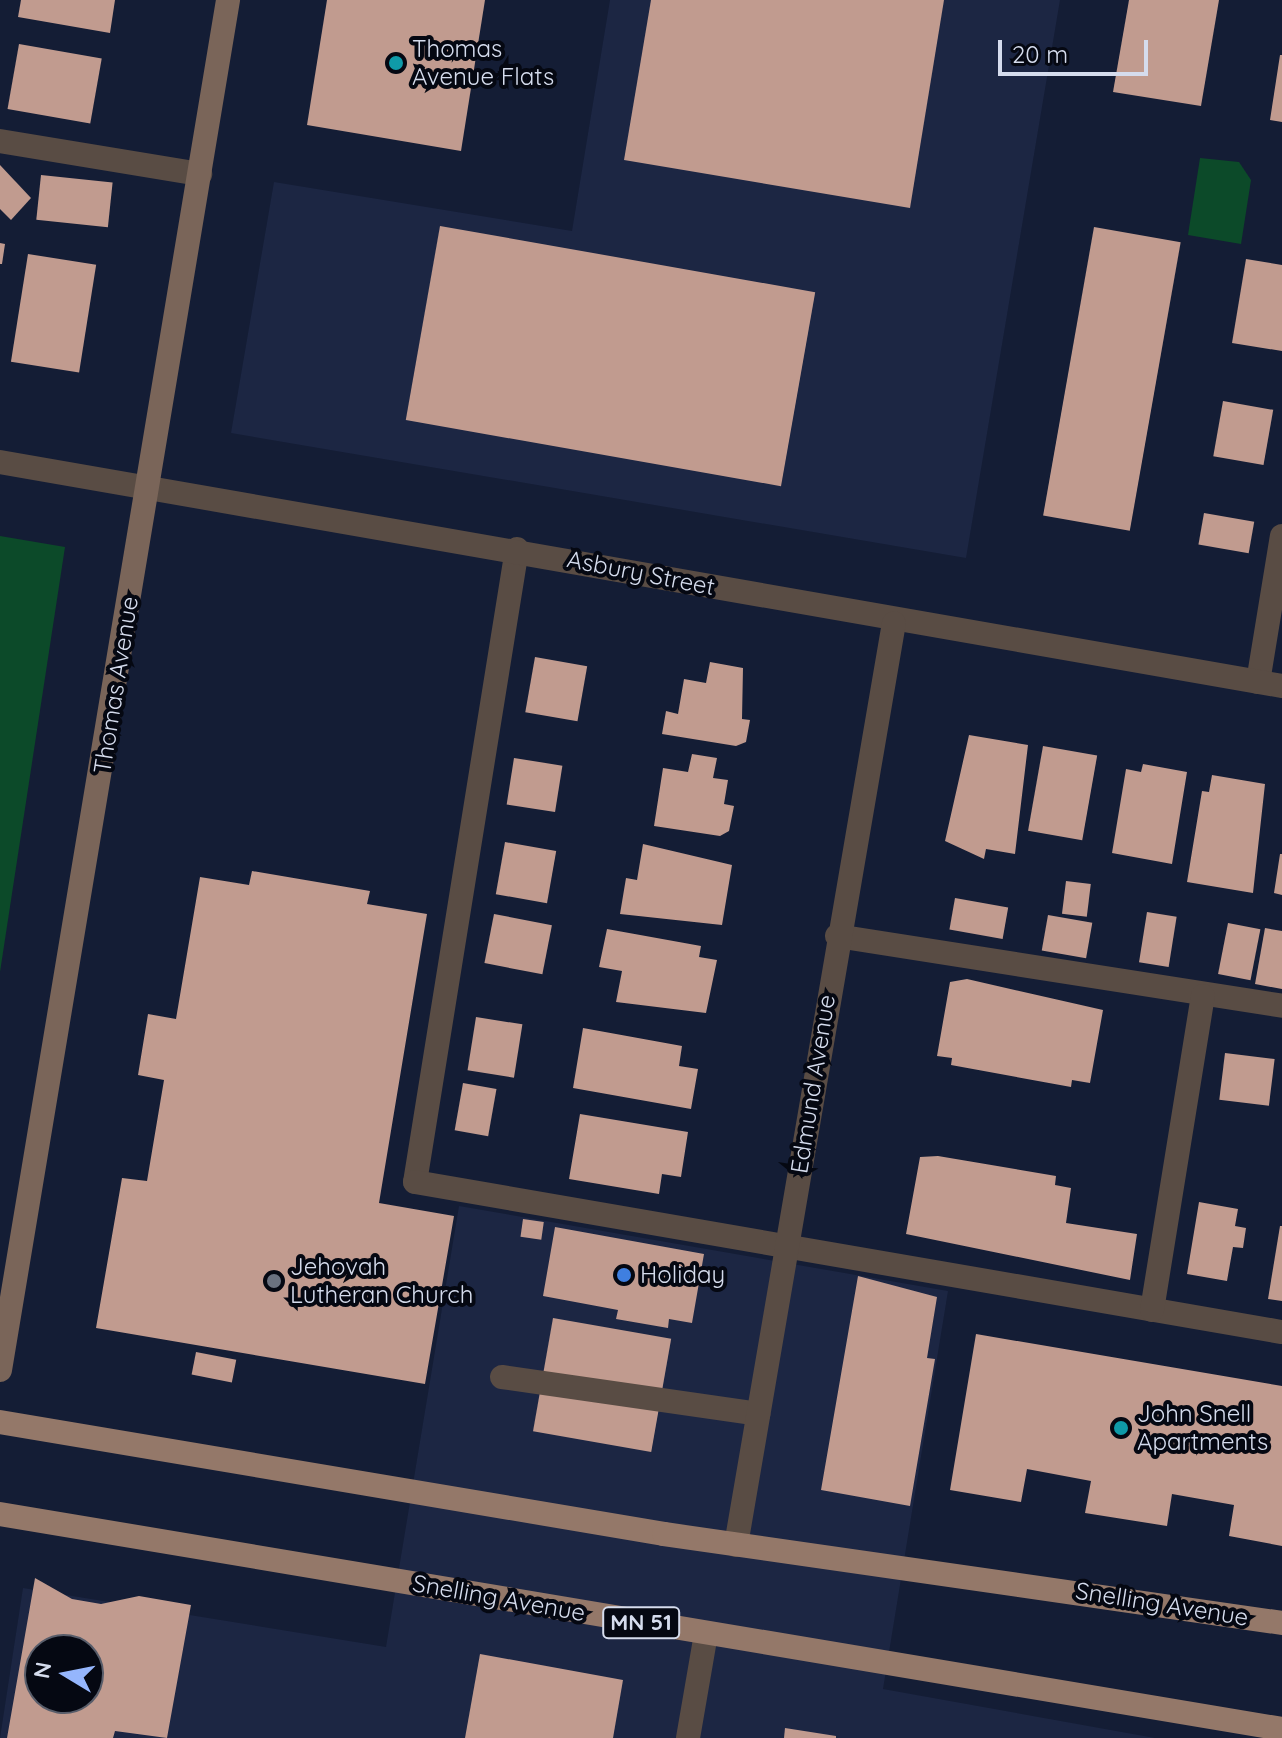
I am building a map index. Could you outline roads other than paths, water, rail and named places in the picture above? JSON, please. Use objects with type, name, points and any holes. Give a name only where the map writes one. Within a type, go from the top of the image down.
[{"type":"main road","name":"Snelling Avenue","points":[[0,1422],[736,1545],[1282,1623]]},
{"type":"main road","name":"Snelling Avenue","points":[[0,1514],[706,1634],[779,1641],[1282,1729]]},
{"type":"street","name":"Thomas Avenue","points":[[0,1370],[228,0]]},
{"type":"street","points":[[0,141],[200,174]]},
{"type":"street","name":"Asbury Street","points":[[0,462],[517,549],[894,623],[1270,684]]},
{"type":"street","points":[[1270,684],[1282,536]]},
{"type":"street","points":[[517,549],[415,1182],[1282,1332]]},
{"type":"street","name":"Edmund Avenue","points":[[736,1545],[837,936],[894,623]]},
{"type":"street","points":[[837,936],[1282,1006]]},
{"type":"street","points":[[1152,1310],[1203,996]]},
{"type":"street","points":[[502,1377],[758,1414]]},
{"type":"street","points":[[688,1738],[706,1634]]},
{"type":"place","name":"Thomas Avenue Flats","points":[[396,63]]},
{"type":"place","name":"Holiday","points":[[624,1275]]},
{"type":"place","name":"Jehovah Lutheran Church","points":[[274,1281]]},
{"type":"place","name":"John Snell Apartments","points":[[1121,1428]]}]
